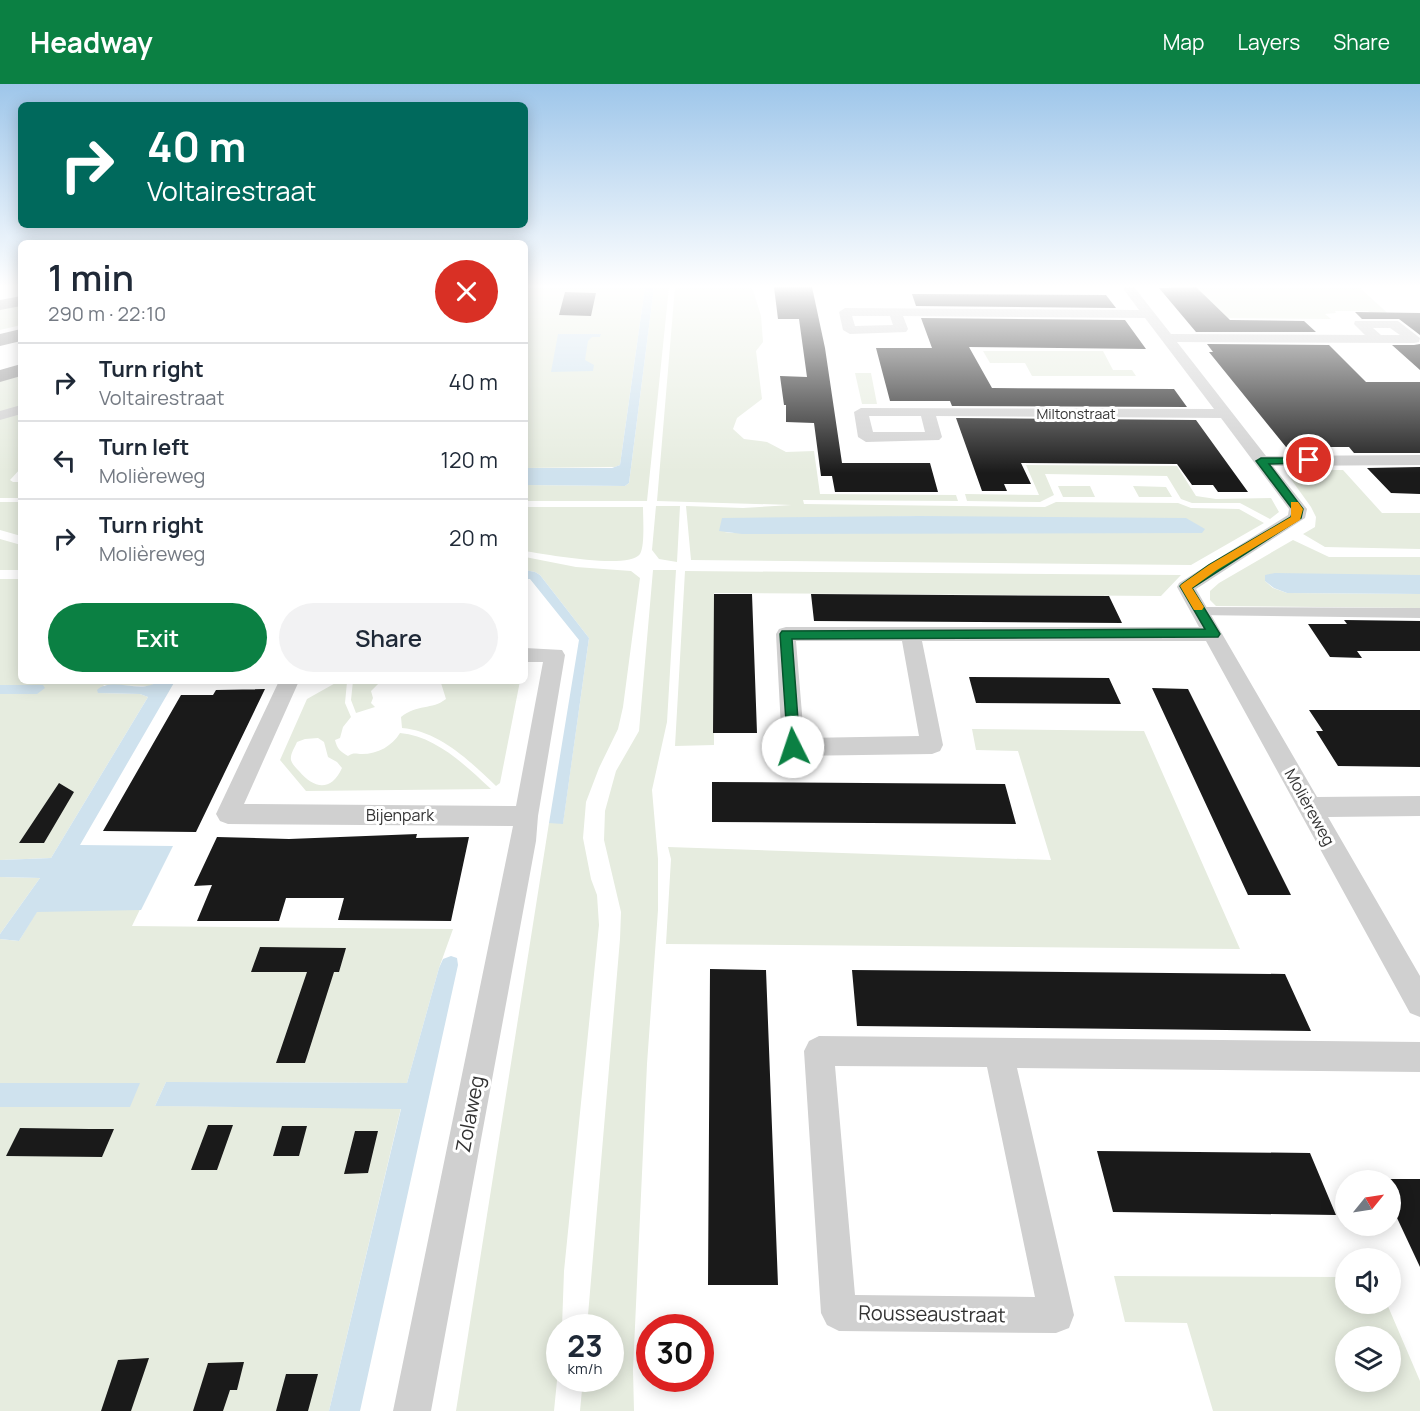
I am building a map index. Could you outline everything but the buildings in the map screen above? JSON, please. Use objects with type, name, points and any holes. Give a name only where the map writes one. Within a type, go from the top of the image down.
[{"type":"highway","points":[[0,355],[18,350]]},
{"type":"highway","points":[[0,366],[18,362]]},
{"type":"highway","points":[[0,376],[18,371]]},
{"type":"street","name":"Molièreweg","points":[[1177,349],[1298,509],[1296,518],[1213,567],[1186,586],[1420,1002]]},
{"type":"street","points":[[0,416],[18,410]]},
{"type":"street","name":"Miltonstraat","points":[[927,412],[1225,414]]},
{"type":"street","points":[[1261,461],[1420,460]]},
{"type":"street","points":[[1201,612],[1420,613]]},
{"type":"street","points":[[910,633],[932,745],[793,747],[786,634],[910,633],[1214,634]]},
{"type":"street","points":[[526,816],[555,655],[528,655]]},
{"type":"street","name":"Bijenpark","points":[[288,684],[228,814],[526,816]]},
{"type":"street","points":[[1310,807],[1420,806]]},
{"type":"street","name":"Zolaweg","points":[[412,1411],[524,841],[526,816]]},
{"type":"street","name":"Rousseaustraat","points":[[999,1053],[1056,1315],[839,1313],[819,1051],[1420,1057]]},
{"type":"shaded area","points":[[528,349],[636,349],[620,465],[615,467],[528,468]]},
{"type":"shaded area","points":[[646,349],[663,349],[647,501],[528,501],[528,485],[625,486],[629,483]]},
{"type":"shaded area","points":[[670,349],[758,349],[762,399],[737,418],[733,429],[744,439],[767,442],[786,452],[814,451],[820,494],[956,495],[958,501],[803,500],[804,504],[1045,507],[1056,502],[1178,503],[1191,508],[1239,509],[1264,523],[1191,565],[691,560],[686,506],[743,508],[792,505],[657,501]],"holes":[[[919,516],[1121,533],[724,533],[863,518]]]},
{"type":"shaded area","points":[[983,351],[1103,351],[1113,370],[1132,370],[1136,376],[1032,376],[1025,363],[990,363]]},
{"type":"shaded area","points":[[855,373],[871,373],[877,404],[862,404]]},
{"type":"shaded area","points":[[18,377],[18,408],[0,415],[0,381]]},
{"type":"shaded area","points":[[18,413],[18,471],[10,480],[18,482],[18,498],[0,498],[0,419]]},
{"type":"shaded area","points":[[1026,465],[1177,466],[1196,496],[1216,499],[1271,498],[1279,512],[1270,519],[1240,503],[1192,503],[1181,499],[1167,476],[1045,474],[1054,495],[1040,502],[967,501],[965,494],[1039,495]]},
{"type":"shaded area","points":[[1300,470],[1343,470],[1382,513],[1420,513],[1420,549],[1325,547],[1303,534],[1315,527],[1316,517],[1288,475],[1304,475]]},
{"type":"shaded area","points":[[1058,486],[1090,486],[1095,497],[1063,497]]},
{"type":"shaded area","points":[[1133,486],[1166,487],[1172,497],[1139,497]]},
{"type":"shaded area","points":[[0,502],[18,502],[18,535],[0,530]]},
{"type":"shaded area","points":[[656,506],[680,506],[677,562],[659,559],[652,550]]},
{"type":"shaded area","points":[[528,507],[643,507],[642,550],[633,559],[604,561],[528,551]]},
{"type":"shaded area","points":[[0,539],[18,544],[18,570],[0,570]]},
{"type":"shaded area","points":[[1293,540],[1329,557],[1420,557],[1420,575],[1265,575],[1265,581],[1273,588],[1287,593],[1420,594],[1420,608],[1216,606],[1210,600],[1210,591],[1219,583]]},
{"type":"shaded area","points":[[528,558],[576,567],[631,571],[640,578],[618,729],[586,802],[583,838],[591,879],[597,895],[599,925],[564,1271],[562,1314],[546,1314],[546,1392],[556,1392],[554,1411],[456,1411],[549,823],[563,823],[589,638],[540,575],[528,571]]},
{"type":"shaded area","points":[[653,570],[676,570],[667,722],[652,790],[658,859],[658,910],[647,1064],[633,1370],[634,1411],[580,1411],[582,1392],[624,1392],[624,1314],[588,1314],[621,912],[604,840],[605,811],[616,771],[639,731]]},
{"type":"shaded area","points":[[685,571],[1181,575],[1161,596],[714,593],[714,745],[675,746]]},
{"type":"shaded area","points":[[0,579],[18,579],[18,684],[154,684],[151,686],[104,685],[98,693],[140,694],[148,697],[51,858],[0,860]]},
{"type":"shaded area","points":[[334,684],[347,684],[345,703],[351,717],[343,727],[340,738],[335,740],[340,750],[348,756],[379,751],[393,742],[400,733],[413,735],[450,754],[491,789],[306,791],[280,760],[307,699]],"holes":[[[318,738],[324,742],[328,757],[342,768],[333,781],[322,785],[310,782],[293,764],[291,758],[297,742]]]},
{"type":"shaded area","points":[[353,684],[378,684],[371,691],[373,698],[371,703],[375,707],[356,713],[351,700]]},
{"type":"shaded area","points":[[441,684],[519,684],[500,783],[496,786],[465,757],[441,741],[416,730],[402,728],[401,717],[407,713],[435,705],[446,699]]},
{"type":"shaded area","points":[[972,729],[1144,731],[1240,949],[666,944],[671,859],[668,847],[1051,860],[1018,751],[976,750]]},
{"type":"shaded area","points":[[0,877],[40,878],[0,934]]},
{"type":"shaded area","points":[[145,899],[132,926],[453,929],[439,968],[407,1083],[166,1082],[155,1106],[401,1108],[329,1411],[0,1411],[0,939],[19,941],[41,904]]},
{"type":"shaded area","points":[[1114,1276],[1335,1277],[1335,1314],[1391,1314],[1396,1326],[1335,1326],[1335,1392],[1401,1392],[1401,1337],[1420,1381],[1420,1411],[1213,1411],[1187,1323],[1125,1322]]},
{"type":"water","points":[[555,349],[587,349],[585,360],[594,365],[593,371],[551,372]]},
{"type":"water","points":[[636,349],[646,349],[629,483],[625,486],[528,485],[528,468],[612,468],[620,465]]},
{"type":"water","points":[[919,516],[1186,518],[1205,529],[1202,533],[742,534],[719,531],[722,518]]},
{"type":"water","points":[[528,571],[540,575],[589,638],[563,824],[549,823],[579,640],[528,579]]},
{"type":"water","points":[[1275,573],[1420,575],[1420,594],[1287,593],[1274,588],[1265,581],[1265,575]]},
{"type":"water","points":[[173,684],[80,845],[173,846],[141,910],[37,912],[19,941],[0,939],[0,934],[40,878],[0,877],[0,860],[51,858],[148,697],[140,694],[98,693],[97,690],[111,685]]},
{"type":"water","points":[[0,685],[43,685],[45,688],[37,694],[0,694]]},
{"type":"water","points":[[451,956],[457,958],[458,965],[360,1411],[329,1411],[401,1109],[155,1106],[166,1082],[407,1083],[439,968],[443,959]]},
{"type":"water","points":[[0,1083],[140,1083],[130,1107],[0,1107]]},
{"type":"slow traffic","points":[[1198,607],[1186,586],[1213,567],[1296,518],[1298,509],[1294,505]]},
{"type":"route","points":[[793,747],[786,634],[1214,634],[1186,586],[1213,567],[1296,518],[1298,509],[1261,461],[1309,460]]}]
